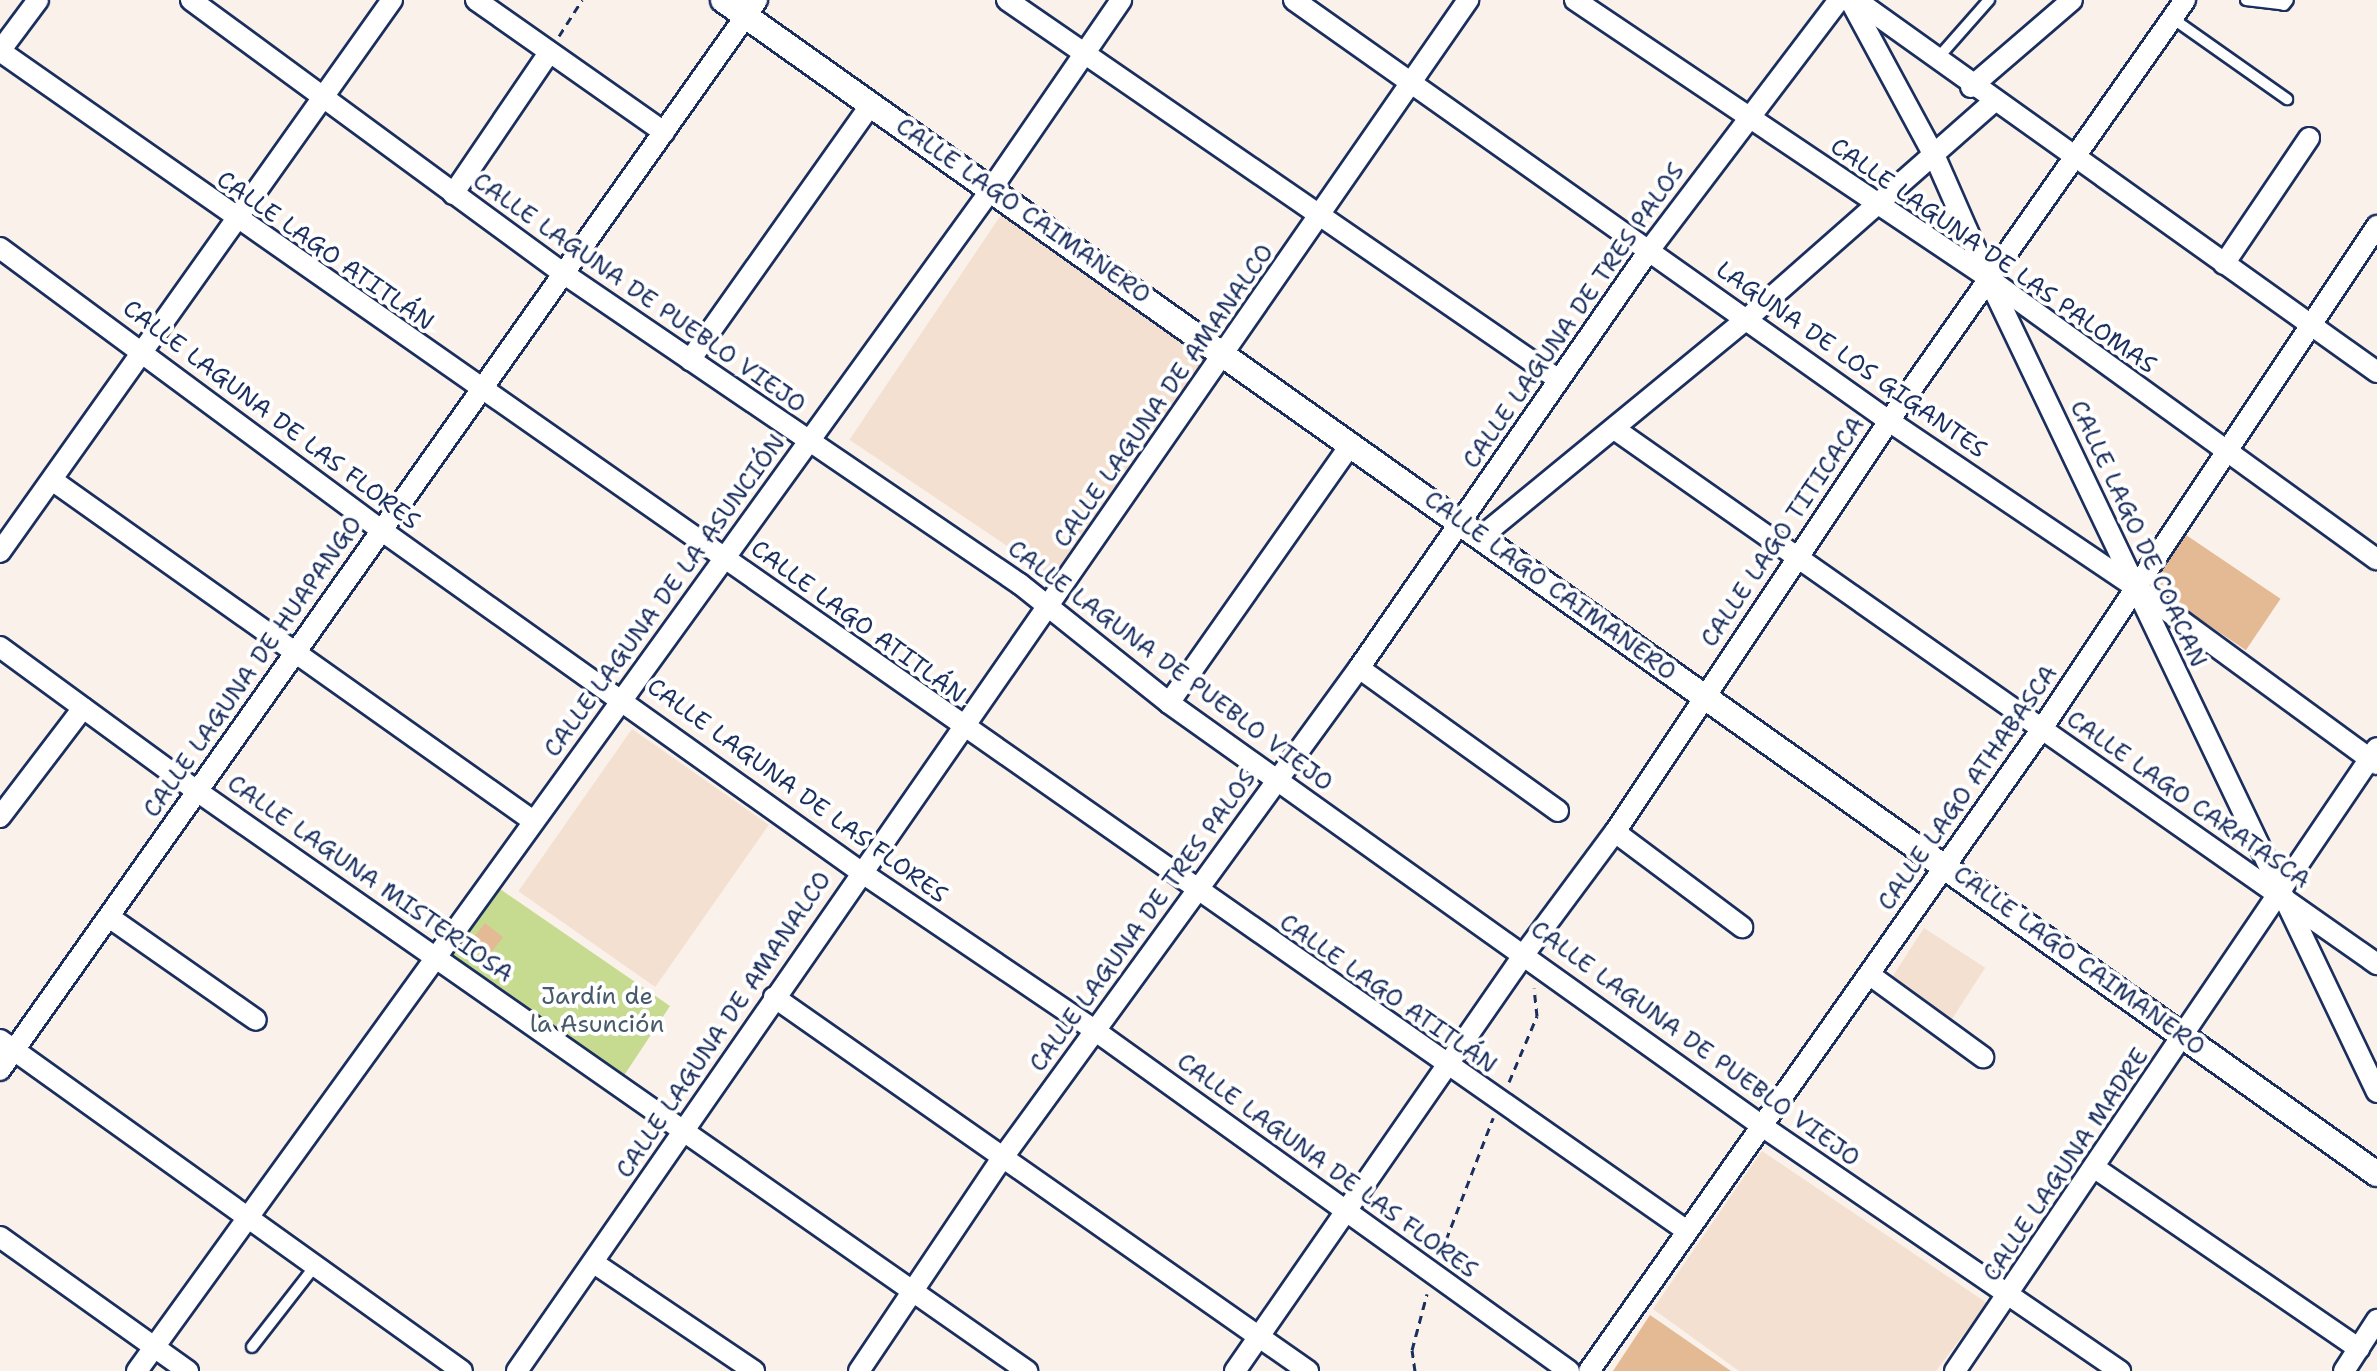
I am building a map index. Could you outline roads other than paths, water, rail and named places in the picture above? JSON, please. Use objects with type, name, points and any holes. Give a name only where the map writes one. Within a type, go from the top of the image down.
[{"type":"street","points":[[0,51],[38,0]]},
{"type":"street","name":"CALLE LAGUNA DE PUEBLO VIEJO","points":[[191,0],[563,273],[808,443],[1020,584],[1169,703],[1525,953],[1762,1126],[2120,1371]]},
{"type":"street","points":[[0,552],[392,0]]},
{"type":"street","points":[[476,0],[664,132]]},
{"type":"street","name":"CALLE LAGO CAIMANERO","points":[[723,0],[751,8],[871,104],[2377,1174]]},
{"type":"street","points":[[1007,0],[1319,219],[1559,380]]},
{"type":"street","name":"CALLE LAGUNA DE LA ASUNCIÓN","points":[[137,1371],[992,188],[1121,0]]},
{"type":"street","name":"LAGUNA DE LOS GIGANTES","points":[[1294,0],[1748,318],[1889,421],[2135,587],[2375,757]]},
{"type":"street","name":"CALLE LAGUNA DE AMANALCO","points":[[517,1371],[861,872],[964,730],[1226,354],[1468,0]]},
{"type":"street","name":"CALLE LAGUNA DE LAS PALOMAS","points":[[1575,0],[1877,208],[1988,278],[2377,560]]},
{"type":"street","name":"CALLE LAGUNA DE TRES PALOS","points":[[859,1371],[1001,1160],[1097,1032],[1277,780],[1359,668],[1472,530],[1559,380],[1746,118],[1839,0]]},
{"type":"street","points":[[1853,0],[1971,87],[2377,372]]},
{"type":"street","name":"CALLE LAGO DE COACAN","points":[[1853,0],[1935,157],[1988,278],[2280,895],[2377,1092]]},
{"type":"street","points":[[1971,87],[2072,0]]},
{"type":"street","name":"CALLE LAGO TITICACA","points":[[1235,1371],[1525,953],[1615,832],[1889,421],[2071,157],[2185,0]]},
{"type":"street","name":"CALLE LAGUNA DE HUAPANGO","points":[[0,1070],[7,1046],[109,917],[477,390],[751,8]]},
{"type":"street","name":"CALLE LAGO ATITLÁN","points":[[0,51],[477,390],[724,558],[964,730],[1687,1231]]},
{"type":"street","points":[[453,194],[549,53]]},
{"type":"street","points":[[1472,530],[1616,430],[1877,208],[1993,102]]},
{"type":"street","points":[[690,360],[871,104]]},
{"type":"street","points":[[2224,264],[2309,138]]},
{"type":"street","name":"CALLE LAGO ATHABASCA","points":[[1589,1371],[2041,730],[2224,451],[2377,226]]},
{"type":"street","name":"CALLE LAGUNA DE LAS FLORES","points":[[0,248],[142,350],[381,530],[623,698],[861,872],[1097,1032],[1569,1371]]},
{"type":"street","name":"CALLE LAGO CARATASCA","points":[[1616,430],[2377,964]]},
{"type":"street","points":[[1169,703],[1351,444]]},
{"type":"street","points":[[52,480],[294,655],[533,821]]},
{"type":"street","name":"CALLE LAGUNA MISTERIOSA","points":[[0,647],[197,791],[685,1128],[1027,1371]]},
{"type":"street","points":[[1359,668],[1558,811]]},
{"type":"street","points":[[0,817],[83,708]]},
{"type":"street","name":"CALLE LAGUNA MADRE","points":[[1955,1371],[2375,757]]},
{"type":"street","points":[[1615,832],[1742,927]]},
{"type":"street","points":[[109,917],[256,1020]]},
{"type":"street","points":[[1870,975],[1983,1057]]},
{"type":"street","points":[[774,997],[1001,1160],[1308,1371]]},
{"type":"street","points":[[7,1046],[462,1371]]},
{"type":"street","points":[[2095,1168],[2359,1349]]},
{"type":"street","points":[[0,1237],[188,1371]]},
{"type":"street","points":[[594,1263],[754,1371]]},
{"type":"street","points":[[2344,1371],[2377,1320]]},
{"type":"lane","points":[[1936,61],[1989,0]]},
{"type":"lane","points":[[2246,0],[2284,5],[2288,0]]},
{"type":"lane","points":[[2172,18],[2287,99]]},
{"type":"lane","points":[[252,1347],[315,1266]]},
{"type":"park label","name":"Jardín de la Asunción","points":[[597,1011]]}]
